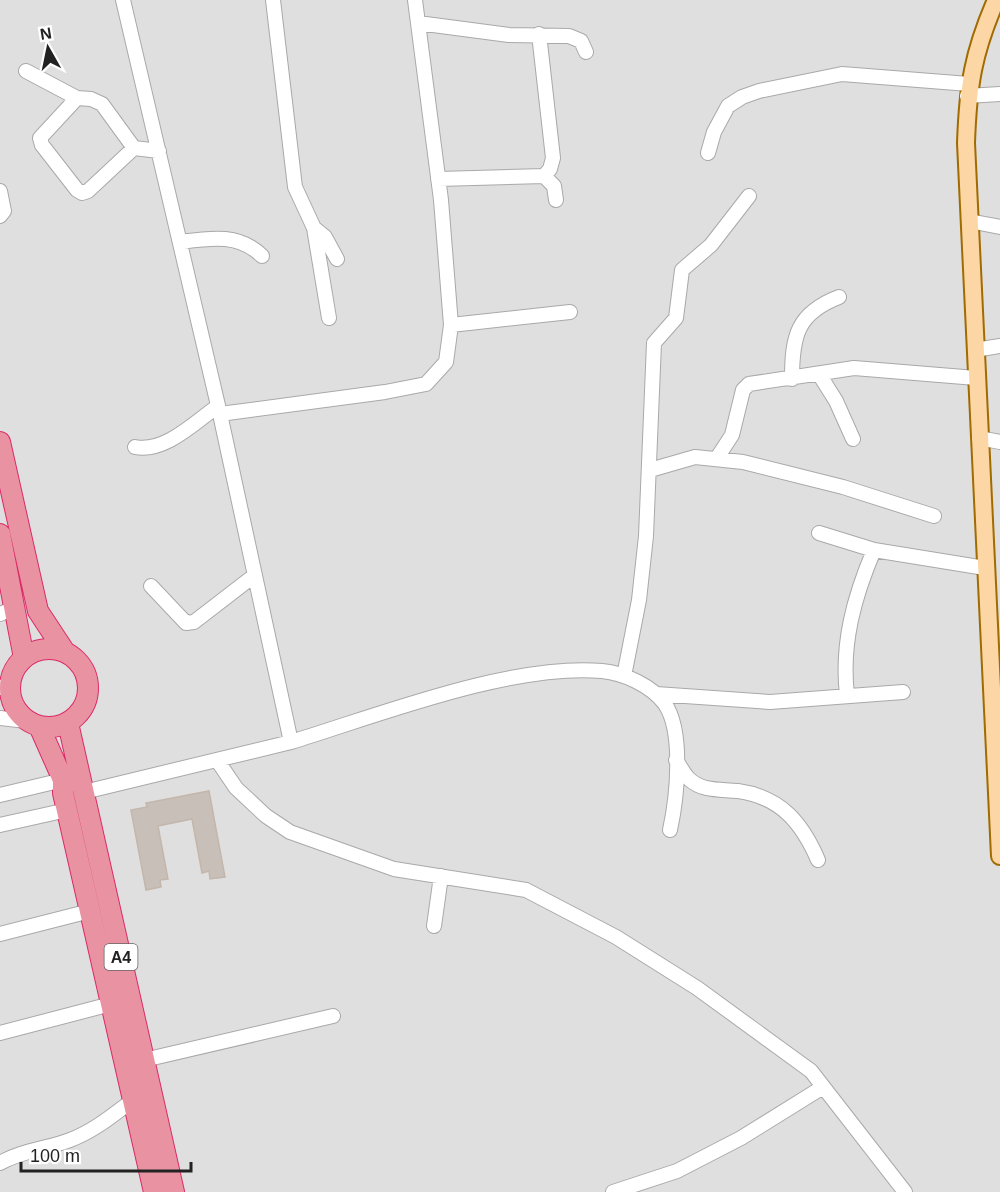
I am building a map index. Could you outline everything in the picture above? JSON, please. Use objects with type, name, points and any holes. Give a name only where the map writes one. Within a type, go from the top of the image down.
[{"type":"highway","points":[[0,442],[38,611],[65,652],[77,661],[85,673],[88,687],[86,701],[79,714],[68,723],[54,727],[33,724]]},
{"type":"highway","points":[[0,534],[7,611],[24,658],[37,651],[51,649],[65,652]]},
{"type":"highway","name":"A4","points":[[24,658],[5,685],[16,710],[33,724],[63,780],[67,810],[154,1192]]},
{"type":"highway","name":"A4","points":[[68,723],[174,1192]]},
{"type":"main road","points":[[996,0],[980,37],[968,90],[966,142],[979,438],[990,577],[1000,856]]},
{"type":"street","points":[[123,0],[219,410],[291,742]]},
{"type":"street","points":[[273,0],[295,187],[314,228],[329,318]]},
{"type":"street","points":[[135,447],[147,450],[161,446],[219,410],[385,392],[426,384],[446,362],[451,325],[438,179],[415,0]]},
{"type":"street","points":[[418,23],[509,35],[539,34],[577,38],[586,52]]},
{"type":"street","points":[[539,34],[553,158],[544,176]]},
{"type":"street","points":[[26,72],[77,98],[91,99],[102,104],[134,148],[159,151]]},
{"type":"street","points":[[708,153],[714,132],[728,106],[759,92],[842,74],[1000,94]]},
{"type":"street","points":[[77,98],[40,138],[42,145],[77,190],[82,193],[88,191],[134,148]]},
{"type":"street","points":[[438,179],[544,176],[554,186],[556,200]]},
{"type":"street","points":[[0,191],[4,211],[0,216]]},
{"type":"street","points":[[624,676],[639,600],[650,470],[654,343],[676,318],[682,270],[711,245],[749,196]]},
{"type":"street","points":[[969,222],[1000,227]]},
{"type":"street","points":[[314,228],[325,237],[337,259]]},
{"type":"street","points":[[180,242],[223,238],[251,246],[262,256]]},
{"type":"street","points":[[792,379],[793,348],[802,321],[813,309],[839,297]]},
{"type":"street","points":[[451,325],[570,312]]},
{"type":"street","points":[[975,351],[1000,346]]},
{"type":"street","points":[[717,458],[732,435],[743,390],[749,384],[854,368],[976,378]]},
{"type":"street","points":[[819,374],[836,401],[853,439]]},
{"type":"street","points":[[979,438],[1000,442]]},
{"type":"street","points":[[650,470],[695,457],[717,458],[793,474],[934,516]]},
{"type":"street","points":[[819,533],[874,550],[990,577]]},
{"type":"street","points":[[847,695],[845,678],[848,633],[861,579],[874,550]]},
{"type":"street","points":[[151,586],[186,623],[194,622],[255,575]]},
{"type":"street","points":[[84,792],[291,742],[409,705],[488,684],[554,672],[604,671],[624,676],[656,694],[770,702],[903,692]]},
{"type":"street","points":[[656,694],[670,714],[675,728],[674,810],[670,830]]},
{"type":"street","points":[[0,718],[33,724]]},
{"type":"street","points":[[217,760],[236,788],[266,816],[290,832],[394,869],[526,890],[565,908],[616,937],[724,1007],[811,1071],[905,1192]]},
{"type":"street","points":[[676,760],[689,779],[703,788],[755,795],[795,818],[807,835],[818,860]]},
{"type":"street","points":[[0,795],[63,780]]},
{"type":"street","points":[[0,825],[67,810]]},
{"type":"street","points":[[434,926],[441,876]]},
{"type":"street","points":[[0,934],[90,911]]},
{"type":"street","points":[[0,1033],[111,1004]]},
{"type":"street","points":[[144,1060],[333,1016]]},
{"type":"street","points":[[613,1192],[677,1171],[741,1138],[823,1087]]},
{"type":"street","points":[[0,1163],[19,1152],[48,1147],[95,1128],[133,1100]]},
{"type":"shaded area","points":[[0,0],[1000,0],[1000,1192],[0,1192]]},
{"type":"building","points":[[209,791],[225,877],[210,879],[209,871],[202,873],[192,819],[158,826],[168,879],[160,880],[161,887],[146,890],[131,810],[147,807],[146,803]]}]
